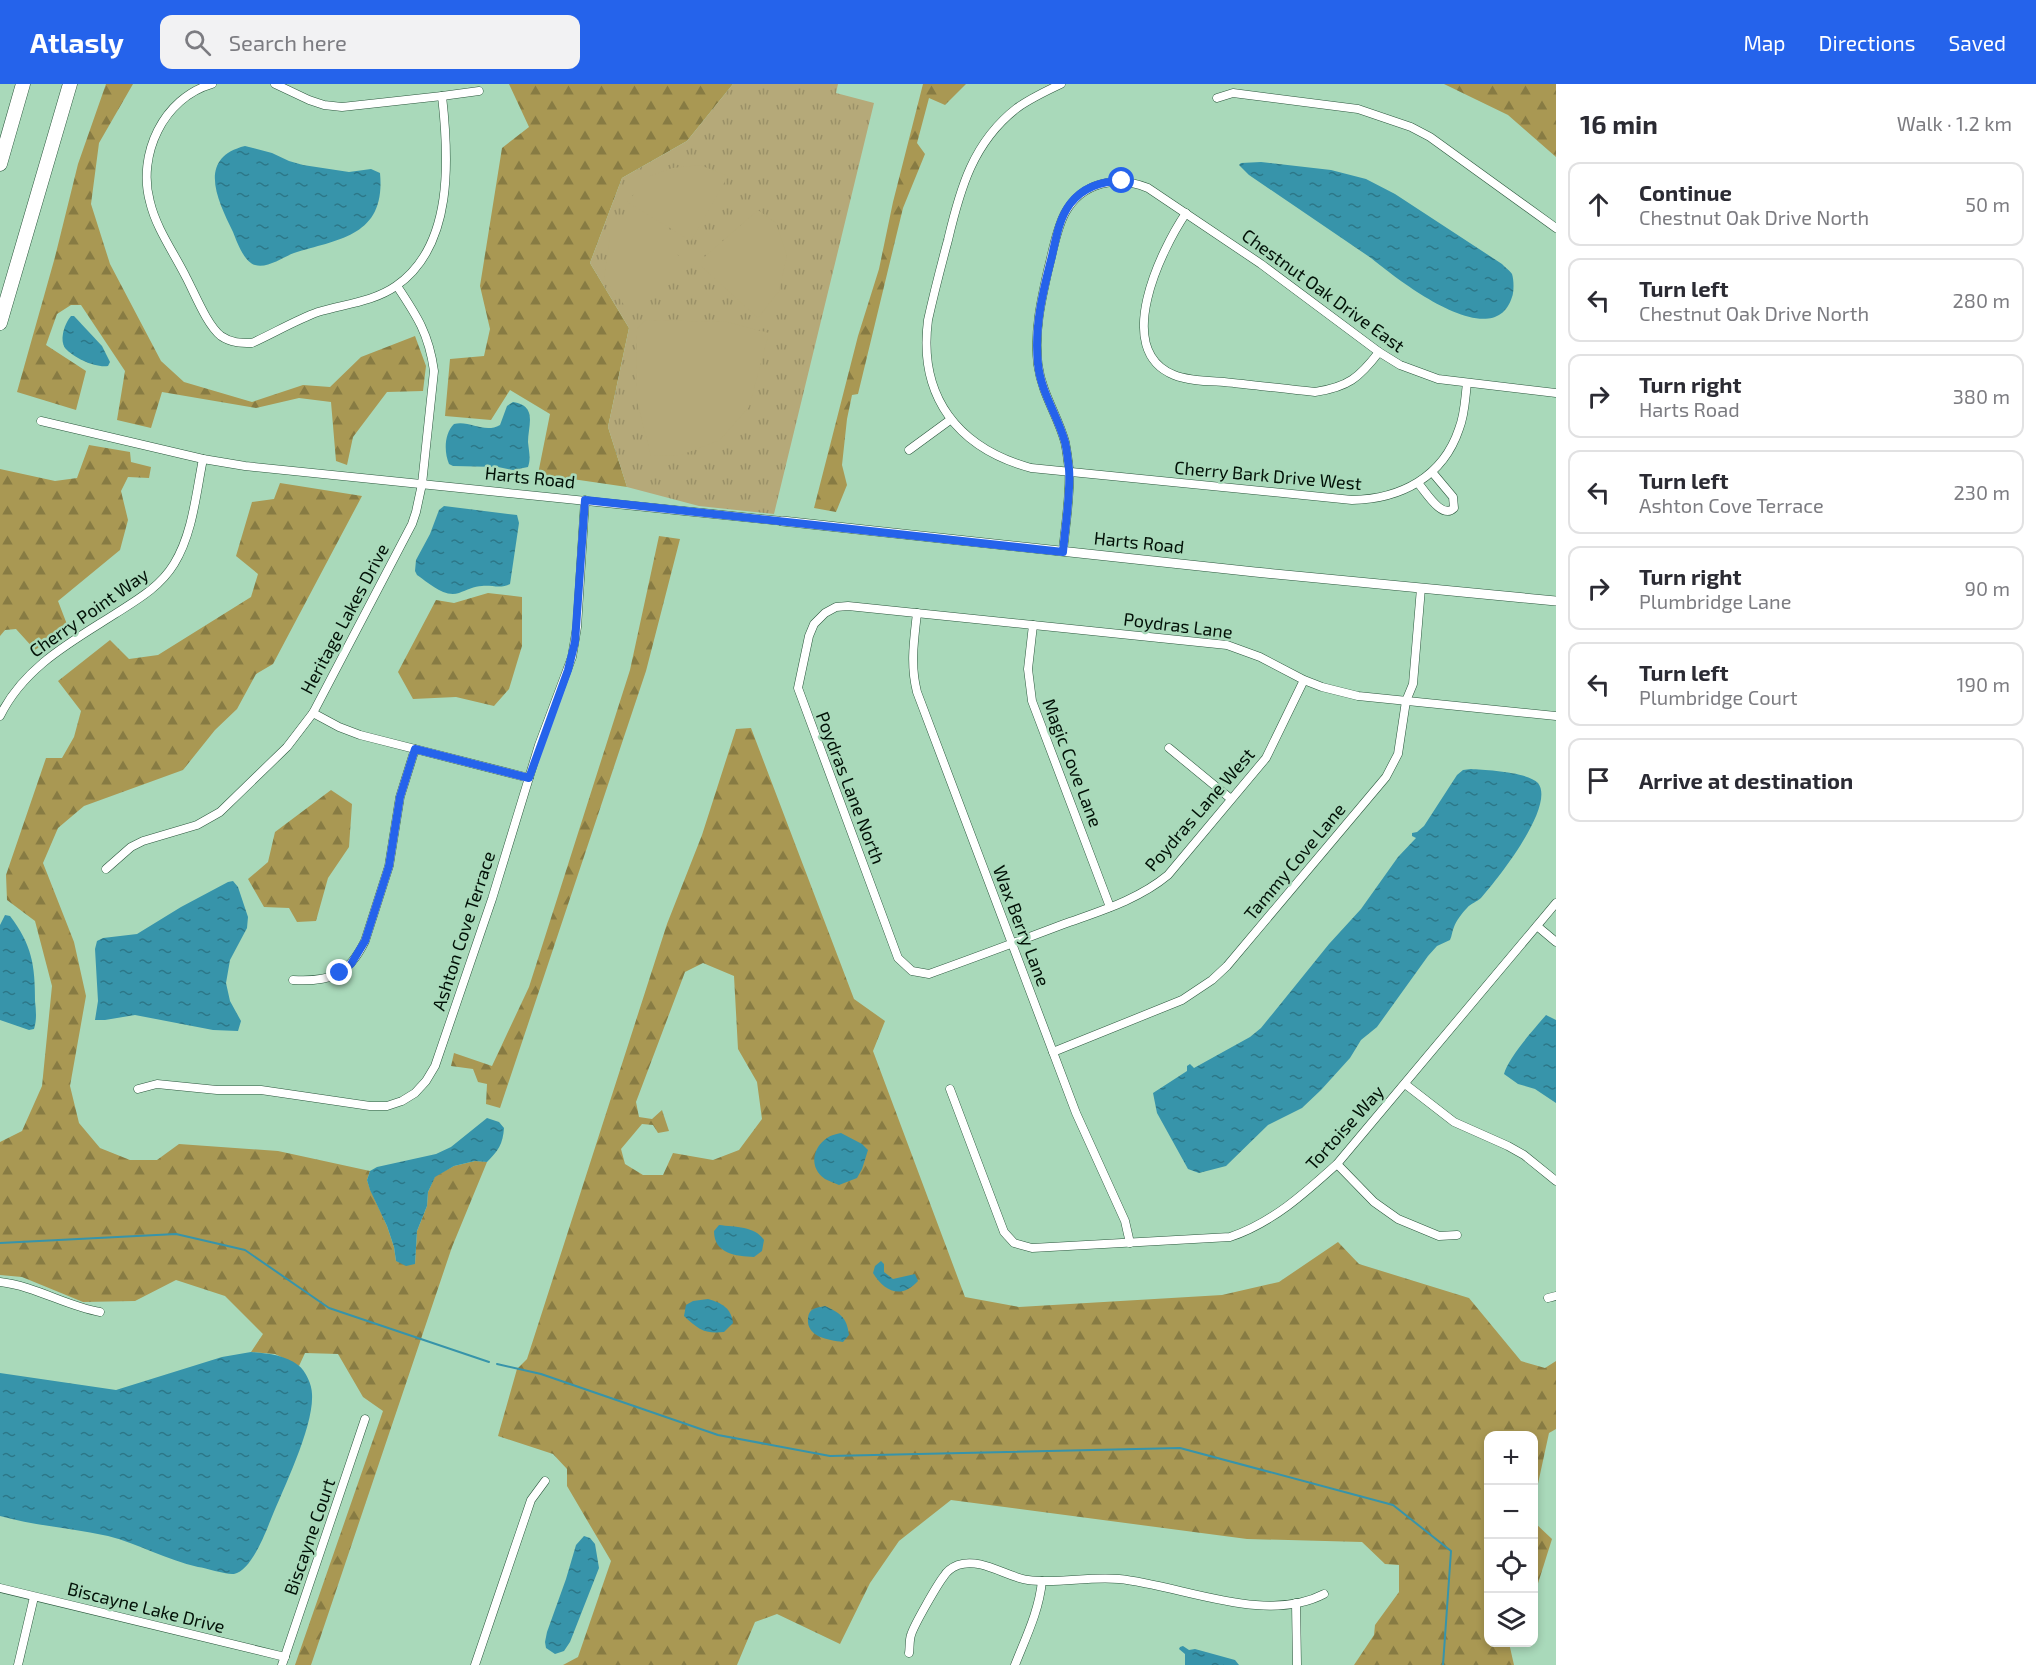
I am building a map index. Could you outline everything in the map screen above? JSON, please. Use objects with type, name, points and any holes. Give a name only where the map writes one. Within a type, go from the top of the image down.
[{"type":"highway","points":[[0,164],[23,84]]},
{"type":"highway","points":[[0,323],[56,127],[71,84]]},
{"type":"street","points":[[212,84],[191,94],[177,105],[155,134],[149,151],[146,178],[150,204],[154,216],[213,328],[231,341],[252,343],[316,313],[360,302],[396,286],[416,266],[435,235],[443,204],[446,142],[442,96]]},
{"type":"street","points":[[275,84],[324,105],[357,106],[479,91]]},
{"type":"street","name":"Cherry Bark Drive West","points":[[1061,84],[1025,103],[998,126],[973,161],[962,186],[927,320],[925,339],[934,387],[950,420],[969,439],[997,457],[1031,468],[1352,501],[1381,498],[1418,483],[1444,459],[1460,428],[1467,383]]},
{"type":"street","points":[[1217,98],[1233,93],[1358,109],[1393,120],[1430,137],[1556,228]]},
{"type":"street","name":"Chestnut Oak Drive East","points":[[1069,472],[1065,442],[1051,409],[1038,366],[1037,340],[1042,297],[1059,226],[1071,203],[1095,185],[1109,181],[1136,183],[1148,188],[1262,264],[1379,352],[1400,365],[1438,379],[1556,393]]},
{"type":"street","points":[[1186,213],[1160,260],[1143,321],[1143,336],[1148,351],[1155,361],[1173,375],[1315,392],[1333,389],[1354,380],[1379,352]]},
{"type":"street","name":"Heritage Lakes Drive","points":[[106,869],[137,844],[153,837],[197,825],[220,812],[287,747],[313,713],[412,524],[422,484],[434,371],[432,352],[426,332],[396,286]]},
{"type":"street","points":[[909,450],[950,420]]},
{"type":"street","name":"Harts Road","points":[[41,421],[203,459],[245,466],[1556,601]]},
{"type":"street","name":"Cherry Point Way","points":[[0,716],[26,678],[47,658],[139,600],[165,576],[175,563],[189,529],[203,459]]},
{"type":"street","points":[[1063,552],[1069,472]]},
{"type":"street","points":[[1418,483],[1440,509],[1450,512],[1454,508],[1454,497],[1432,472]]},
{"type":"street","name":"Ashton Cove Terrace","points":[[138,1089],[157,1084],[217,1090],[278,1092],[370,1106],[387,1106],[415,1093],[426,1081],[435,1066],[492,899],[529,778],[568,670],[575,642],[585,500]]},
{"type":"street","name":"Tammy Cove Lane","points":[[1053,1052],[1182,1000],[1212,980],[1227,966],[1386,777],[1398,754],[1406,701],[1413,684],[1420,588]]},
{"type":"street","name":"Poydras Lane","points":[[825,613],[836,607],[848,606],[1227,645],[1260,657],[1304,680],[1358,696],[1556,716]]},
{"type":"street","name":"Poydras Lane North","points":[[825,613],[814,624],[809,636],[798,679],[800,696],[898,958],[912,971]]},
{"type":"street","name":"Wax Berry Lane","points":[[917,613],[912,656],[917,692],[1076,1113],[1125,1221],[1130,1243]]},
{"type":"street","name":"Magic Cove Lane","points":[[1033,625],[1028,669],[1032,700],[1110,907]]},
{"type":"street","name":"Poydras Lane West","points":[[912,971],[929,974],[1012,944],[1142,894],[1168,875],[1270,752],[1304,680]]},
{"type":"street","points":[[313,713],[360,735],[529,778]]},
{"type":"street","points":[[1169,748],[1231,799]]},
{"type":"street","points":[[293,980],[328,979],[351,964],[359,953],[389,866],[400,797],[415,749]]},
{"type":"street","name":"Tortoise Way","points":[[950,1089],[1004,1232],[1014,1243],[1032,1248],[1230,1238],[1246,1232],[1304,1194],[1337,1164],[1556,903]]},
{"type":"street","points":[[1537,926],[1556,942]]},
{"type":"street","points":[[1405,1084],[1449,1119],[1524,1155],[1556,1181]]},
{"type":"street","points":[[1337,1164],[1374,1202],[1398,1220],[1439,1236],[1457,1235]]},
{"type":"street","points":[[0,1282],[25,1287],[82,1309],[100,1312]]},
{"type":"street","name":"Biscayne Court","points":[[284,1661],[365,1419]]},
{"type":"street","points":[[475,1665],[531,1500],[545,1481]]},
{"type":"street","points":[[909,1653],[911,1635],[943,1576],[959,1564],[980,1564],[1018,1578],[1042,1581],[1121,1579],[1247,1604],[1296,1603],[1310,1601],[1324,1594]]},
{"type":"street","points":[[1015,1665],[1040,1601],[1042,1581]]},
{"type":"street","name":"Biscayne Lake Drive","points":[[0,1588],[284,1661]]},
{"type":"street","points":[[18,1665],[34,1596]]},
{"type":"street","points":[[1296,1603],[1297,1665]]},
{"type":"green space","points":[[106,84],[133,84],[99,143],[91,204],[110,264],[161,361],[184,382],[252,402],[303,385],[330,387],[361,357],[415,336],[426,366],[423,391],[387,392],[353,437],[347,465],[336,461],[331,402],[299,398],[256,408],[162,392],[151,428],[117,420],[125,371],[81,305],[71,305],[57,314],[46,345],[86,371],[76,410],[17,392],[55,257],[78,164]]},
{"type":"green space","points":[[509,84],[733,84],[687,141],[622,178],[590,263],[629,328],[608,427],[627,487],[538,474],[550,414],[510,390],[491,420],[445,416],[450,359],[484,356],[490,329],[480,286],[502,148],[529,127]]},
{"type":"green space","points":[[733,84],[838,84],[836,93],[874,103],[774,514],[699,506],[627,487],[608,427],[629,328],[590,263],[622,178],[687,141]]},
{"type":"green space","points":[[923,84],[966,84],[945,105],[929,98],[917,143],[925,154],[903,208],[858,394],[852,395],[842,465],[847,485],[836,512],[814,508],[858,336],[879,269],[893,202]]},
{"type":"green space","points":[[1444,84],[1556,84],[1556,157],[1508,115]]},
{"type":"green space","points":[[700,165],[728,176],[691,241],[627,202],[650,176],[672,168]]},
{"type":"green space","points":[[758,210],[776,223],[787,256],[779,291],[758,318],[701,266],[701,260]]},
{"type":"green space","points":[[634,214],[680,257],[680,263],[628,310],[604,278],[610,236]]},
{"type":"green space","points":[[645,320],[728,322],[769,333],[749,407],[720,440],[681,455],[651,456],[636,397],[637,329]]},
{"type":"green space","points":[[89,445],[130,452],[131,462],[151,467],[149,478],[128,477],[121,491],[128,520],[120,550],[58,601],[68,627],[35,650],[16,629],[5,630],[0,636],[0,469],[55,481],[77,478]]},
{"type":"green space","points":[[280,483],[362,496],[273,664],[256,674],[237,709],[215,730],[183,770],[84,806],[58,828],[43,863],[74,942],[86,996],[70,1086],[79,1123],[100,1148],[130,1160],[157,1160],[179,1144],[278,1151],[370,1171],[367,1180],[387,1226],[396,1261],[415,1264],[417,1231],[435,1176],[454,1166],[475,1161],[487,1162],[452,1247],[311,1665],[295,1665],[383,1411],[363,1397],[338,1354],[305,1353],[299,1366],[275,1354],[251,1352],[263,1334],[225,1296],[176,1280],[135,1301],[83,1302],[22,1277],[0,1275],[0,1142],[22,1131],[42,1086],[52,986],[35,921],[7,900],[6,875],[46,758],[62,758],[74,737],[81,711],[58,681],[110,640],[129,659],[158,655],[251,597],[258,574],[236,556],[252,502],[274,499]]},
{"type":"green space","points":[[659,536],[680,539],[646,671],[500,1108],[486,1104],[487,1084],[478,1082],[473,1069],[451,1066],[454,1053],[492,1066],[529,987],[630,670]]},
{"type":"green space","points":[[488,593],[522,597],[522,646],[509,689],[494,706],[456,697],[413,699],[398,672],[436,600],[454,603]]},
{"type":"green space","points":[[751,728],[854,999],[885,1021],[873,1051],[965,1297],[1019,1307],[1222,1295],[1279,1282],[1338,1242],[1359,1264],[1469,1298],[1521,1361],[1545,1368],[1556,1361],[1556,1429],[1549,1433],[1538,1484],[1538,1431],[1484,1431],[1484,1647],[1510,1647],[1514,1665],[1354,1665],[1374,1635],[1375,1625],[1399,1592],[1399,1565],[1385,1564],[1362,1542],[1247,1539],[951,1500],[899,1541],[870,1583],[840,1644],[777,1614],[755,1622],[737,1665],[563,1665],[578,1657],[611,1561],[567,1486],[567,1469],[553,1454],[498,1436],[517,1369],[527,1359],[667,924],[702,835],[736,729]],"holes":[[[703,963],[734,976],[738,1049],[757,1082],[762,1119],[739,1150],[713,1160],[673,1153],[663,1175],[643,1175],[625,1164],[621,1149],[642,1124],[653,1125],[658,1133],[669,1131],[662,1110],[652,1119],[639,1117],[636,1102],[685,972]]]},
{"type":"green space","points":[[331,790],[352,804],[349,847],[328,878],[316,921],[297,922],[289,908],[264,907],[248,879],[268,862],[275,832]]},
{"type":"green space","points":[[1538,1526],[1552,1539],[1538,1583]]},
{"type":"water","points":[[245,146],[303,165],[349,172],[371,169],[380,173],[380,194],[376,210],[368,222],[343,238],[294,253],[270,264],[255,265],[247,260],[241,251],[217,194],[215,182],[220,160],[230,152]]},
{"type":"water","points":[[1261,162],[1331,170],[1366,179],[1395,194],[1502,264],[1512,274],[1514,286],[1512,297],[1502,313],[1486,319],[1466,316],[1444,308],[1401,281],[1249,175],[1239,165]]},
{"type":"water","points":[[71,316],[74,316],[102,346],[110,362],[108,366],[85,362],[65,348],[64,331]]},
{"type":"water","points":[[513,402],[521,404],[529,412],[530,458],[528,467],[513,470],[449,464],[446,443],[448,433],[454,424],[460,423],[483,428],[500,425],[507,406]]},
{"type":"water","points":[[444,506],[517,515],[519,523],[510,584],[500,587],[476,587],[453,594],[437,589],[417,575],[416,560],[430,534],[439,510]]},
{"type":"water","points":[[1463,770],[1516,774],[1533,779],[1538,783],[1541,794],[1539,808],[1532,825],[1511,860],[1481,898],[1461,915],[1450,940],[1437,946],[1428,956],[1377,1027],[1361,1040],[1350,1058],[1321,1090],[1302,1108],[1268,1125],[1226,1166],[1199,1173],[1188,1169],[1157,1113],[1153,1093],[1187,1071],[1187,1066],[1190,1064],[1194,1068],[1250,1037],[1261,1028],[1329,944],[1361,909],[1398,857],[1416,838],[1412,836],[1412,833],[1424,826],[1457,775]]},
{"type":"water","points":[[233,881],[238,887],[248,917],[247,928],[230,960],[226,983],[230,1001],[241,1021],[238,1031],[213,1030],[135,1015],[95,1020],[98,1001],[95,949],[97,941],[103,938],[137,934],[181,907]]},
{"type":"water","points":[[5,915],[10,916],[23,936],[31,956],[36,1011],[34,1029],[29,1030],[0,1020],[0,925]]},
{"type":"water","points":[[1546,1015],[1556,1020],[1556,1103],[1535,1089],[1518,1084],[1504,1074],[1516,1052]]},
{"type":"water","points":[[487,1118],[499,1122],[504,1128],[497,1151],[487,1162],[475,1161],[454,1166],[435,1177],[428,1192],[427,1206],[417,1231],[415,1264],[406,1266],[396,1261],[387,1226],[367,1180],[370,1171],[377,1167],[436,1154],[451,1147]]},
{"type":"water","points":[[841,1133],[862,1144],[868,1150],[857,1178],[839,1185],[825,1179],[820,1174],[816,1169],[814,1158],[822,1142],[830,1136]]},
{"type":"water","points":[[719,1225],[744,1228],[760,1235],[764,1240],[762,1251],[754,1257],[740,1256],[722,1249],[715,1239],[714,1231]]},
{"type":"water","points":[[881,1261],[884,1264],[884,1272],[893,1279],[915,1274],[918,1281],[905,1290],[893,1291],[882,1285],[873,1273],[875,1266]]},
{"type":"water","points":[[708,1299],[722,1304],[730,1313],[733,1323],[724,1332],[702,1330],[684,1316],[686,1305],[693,1301]]},
{"type":"water","points":[[825,1306],[839,1314],[844,1320],[849,1335],[843,1342],[819,1336],[808,1324],[810,1312]]},
{"type":"water","points":[[251,1352],[282,1357],[298,1365],[308,1378],[312,1394],[308,1423],[290,1474],[261,1542],[252,1559],[240,1571],[234,1574],[221,1572],[187,1564],[108,1536],[0,1516],[0,1373],[116,1390],[222,1357]]},
{"type":"water","points":[[584,1536],[590,1538],[595,1544],[599,1568],[570,1642],[564,1651],[555,1654],[546,1648],[547,1632],[576,1545]]},
{"type":"water","points":[[1183,1646],[1189,1650],[1195,1649],[1235,1660],[1239,1665],[1185,1665],[1185,1654],[1179,1649]]},
{"type":"waterway","points":[[0,1243],[176,1234],[245,1250],[329,1308],[489,1362]]},
{"type":"waterway","points":[[497,1364],[541,1374],[718,1435],[830,1456],[1180,1448],[1393,1505],[1451,1551],[1443,1665]]},
{"type":"route","points":[[340,973],[351,964],[365,941],[389,866],[400,797],[415,749],[529,778],[572,657],[577,627],[585,500],[1063,552],[1069,472],[1065,442],[1043,387],[1038,366],[1038,318],[1059,226],[1071,203],[1095,185],[1109,181],[1122,181]]}]
